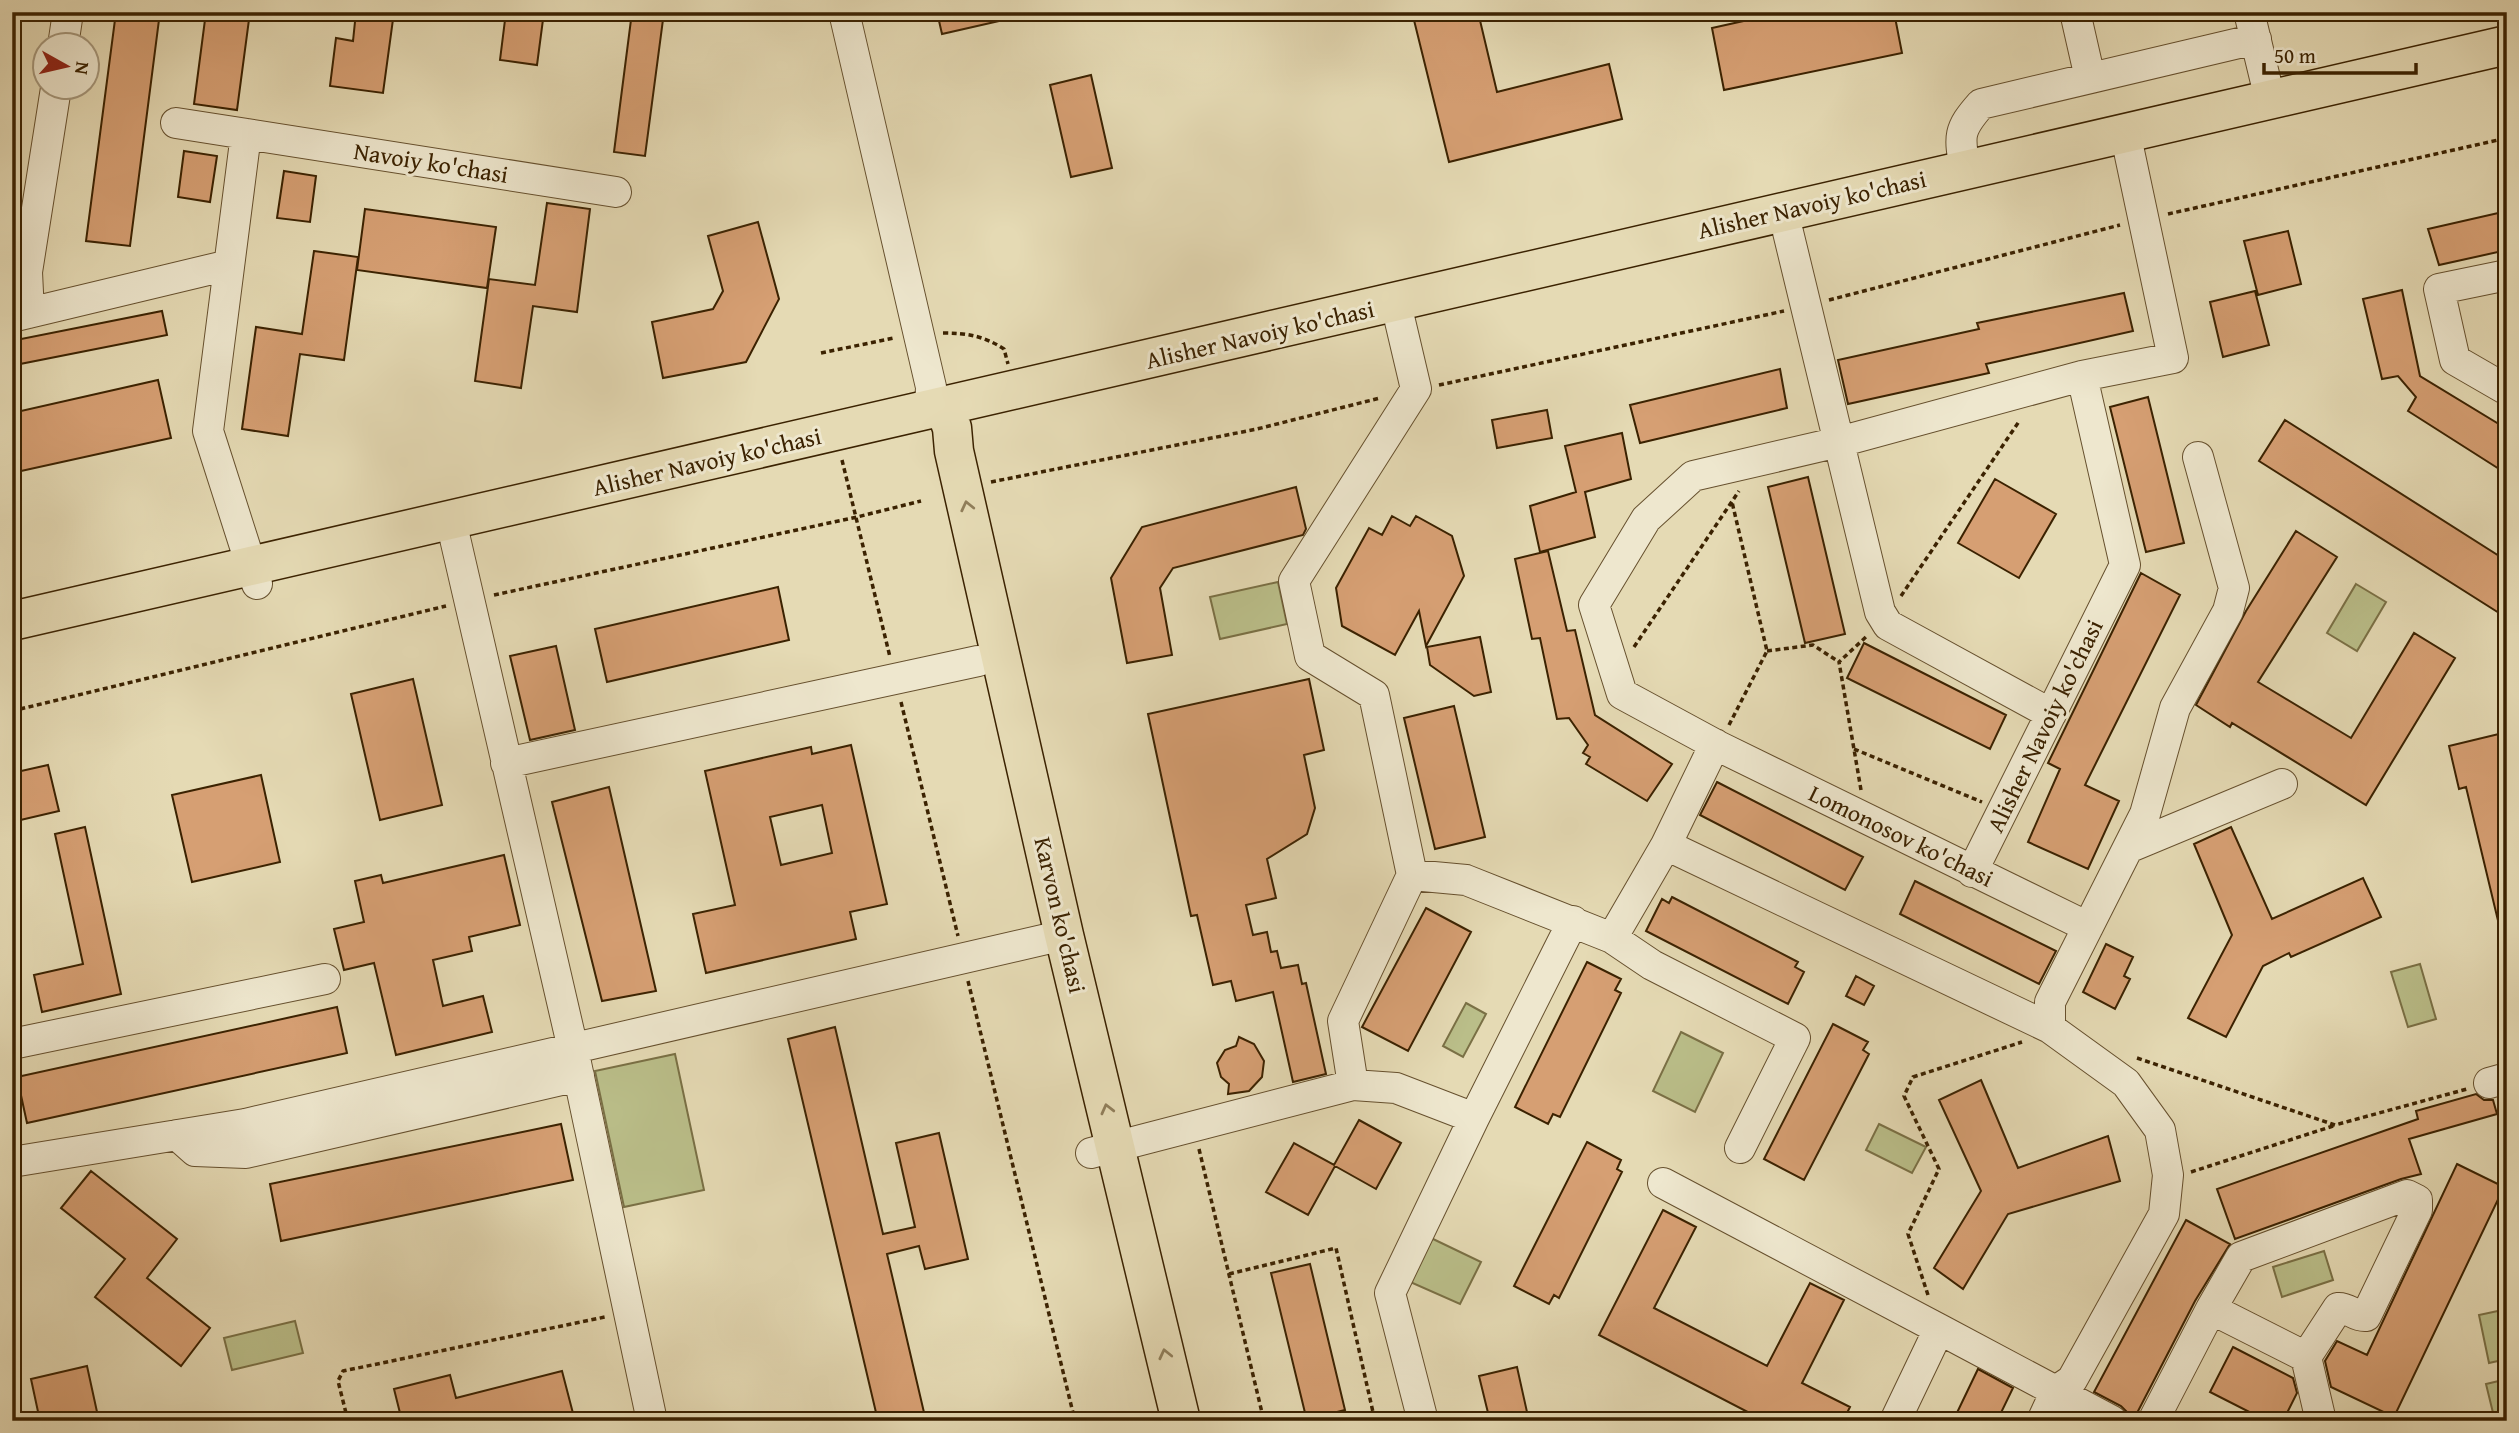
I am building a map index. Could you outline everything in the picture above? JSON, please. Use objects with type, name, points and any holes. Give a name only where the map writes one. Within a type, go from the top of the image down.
[{"type":"main road","name":"Alisher Navoiy ko'chasi","points":[[12,640],[254,576],[1965,169],[2128,142],[2183,143],[2443,71],[2507,45]]},
{"type":"main road","name":"Alisher Navoiy ko'chasi","points":[[453,530],[840,452],[938,413],[1023,413],[1170,374],[1788,232],[2128,142],[2270,99],[2443,71],[2507,67]]},
{"type":"main road","points":[[938,413],[940,496],[978,661],[1053,937]]},
{"type":"main road","name":"Karvon ko'chasi","points":[[938,413],[954,451],[1053,937],[1104,1150],[1181,1421]]},
{"type":"main road","name":"Alisher Navoiy ko'chasi","points":[[12,621],[254,576]]},
{"type":"main road","points":[[1104,1150],[1155,1421]]},
{"type":"street","points":[[65,32],[68,12]]},
{"type":"street","points":[[844,12],[938,413]]},
{"type":"street","points":[[2075,12],[2090,78]]},
{"type":"street","points":[[1965,169],[1959,138],[1969,117],[1981,104],[2090,78],[2252,26],[2270,99]]},
{"type":"street","points":[[54,102],[20,315],[229,265]]},
{"type":"street","name":"Navoiy ko'chasi","points":[[176,124],[616,192]]},
{"type":"street","points":[[246,134],[208,431],[254,576]]},
{"type":"street","points":[[1612,938],[1666,845],[1717,745],[1622,694],[1615,675],[1594,606],[1646,519],[1693,476],[1839,442],[2082,376],[2173,358],[2128,142]]},
{"type":"street","points":[[1788,232],[1880,611],[1888,625],[2051,714]]},
{"type":"street","points":[[2507,275],[2439,289],[2455,360],[2507,390]]},
{"type":"street","points":[[1353,1085],[1343,1021],[1412,875],[1374,695],[1310,656],[1294,581],[1416,389],[1400,321]]},
{"type":"street","name":"Alisher Navoiy ko'chasi","points":[[1972,872],[2125,565],[2082,376]]},
{"type":"street","points":[[2051,1021],[2088,927],[2145,814],[2175,708],[2228,611],[2234,588],[2198,457]]},
{"type":"street","points":[[453,530],[576,1062],[652,1421]]},
{"type":"street","points":[[506,763],[978,661]]},
{"type":"street","name":"Lomonosov ko'chasi","points":[[1717,745],[2088,927]]},
{"type":"street","points":[[2128,848],[2282,784]]},
{"type":"street","points":[[1666,845],[2051,1021],[2126,1083],[2160,1130],[2168,1180],[2164,1214],[2072,1380],[2056,1391],[2042,1421]]},
{"type":"street","points":[[1412,875],[1466,880],[1573,921],[1612,938],[1652,965],[1795,1038],[1740,1148]]},
{"type":"street","points":[[1423,1421],[1390,1293],[1573,921]]},
{"type":"street","points":[[12,1162],[245,1124],[576,1062],[1053,937]]},
{"type":"street","points":[[12,1044],[326,979]]},
{"type":"street","points":[[1104,1150],[1353,1085],[1396,1088],[1474,1118]]},
{"type":"street","points":[[1663,1183],[2112,1421]]},
{"type":"street","points":[[2153,1421],[2241,1256],[2407,1195],[2417,1199],[2417,1210],[2366,1316],[2360,1317],[2338,1308],[2306,1357],[2321,1421]]},
{"type":"street","points":[[2211,1309],[2306,1357]]},
{"type":"street","points":[[1895,1421],[1939,1329]]},
{"type":"path","points":[[988,483],[1257,429],[1416,389],[1806,306],[2143,219],[2507,138]]},
{"type":"path","points":[[1839,662],[1885,620],[2043,386]]},
{"type":"path","points":[[840,452],[856,517]]},
{"type":"path","points":[[1615,675],[1760,460]]},
{"type":"path","points":[[1717,745],[1767,651],[1732,502]]},
{"type":"path","points":[[1767,651],[1813,645],[1839,662],[1866,820]]},
{"type":"path","points":[[1854,749],[2003,811]]},
{"type":"path","points":[[1939,1329],[1908,1234],[1939,1169],[1904,1096],[1913,1077],[2051,1021]]},
{"type":"path","points":[[2127,1055],[2335,1125]]},
{"type":"path","points":[[2168,1180],[2335,1125],[2498,1081]]},
{"type":"path","points":[[1194,1127],[1264,1421]]},
{"type":"path","points":[[1229,1274],[1336,1248],[1375,1421]]},
{"type":"path","points":[[348,1421],[338,1381],[343,1371],[628,1313]]},
{"type":"green space","points":[[1278,582],[1287,624],[1220,639],[1210,597]]},
{"type":"green space","points":[[2356,584],[2386,602],[2357,651],[2327,633]]},
{"type":"green space","points":[[2420,964],[2436,1019],[2408,1027],[2391,972]]},
{"type":"green space","points":[[1466,1003],[1486,1014],[1463,1057],[1443,1046]]},
{"type":"green space","points":[[1681,1032],[1723,1053],[1695,1112],[1653,1091]]},
{"type":"green space","points":[[675,1054],[704,1190],[624,1207],[595,1071]]},
{"type":"green space","points":[[1879,1124],[1926,1147],[1912,1173],[1866,1150]]},
{"type":"green space","points":[[1431,1238],[1481,1262],[1460,1304],[1408,1281]]},
{"type":"green space","points":[[2324,1251],[2333,1280],[2282,1297],[2273,1267]]},
{"type":"green space","points":[[2507,1309],[2507,1359],[2489,1363],[2479,1315]]},
{"type":"green space","points":[[295,1321],[303,1353],[232,1370],[224,1338]]},
{"type":"green space","points":[[2507,1379],[2507,1421],[2495,1421],[2486,1384]]},
{"type":"building","points":[[116,12],[160,12],[130,246],[86,241]]},
{"type":"building","points":[[206,12],[250,12],[237,110],[194,104]]},
{"type":"building","points":[[356,12],[394,12],[383,93],[330,86],[336,38],[353,41]]},
{"type":"building","points":[[506,12],[544,12],[537,65],[500,60]]},
{"type":"building","points":[[632,12],[664,12],[645,156],[614,152]]},
{"type":"building","points":[[937,12],[1007,12],[1008,19],[942,34]]},
{"type":"building","points":[[1412,12],[1478,12],[1497,92],[1609,64],[1622,119],[1449,162]]},
{"type":"building","points":[[1784,12],[1894,12],[1902,53],[1724,90],[1712,28]]},
{"type":"building","points":[[1091,75],[1112,168],[1071,177],[1050,85]]},
{"type":"building","points":[[184,151],[217,156],[210,202],[178,197]]},
{"type":"building","points":[[284,171],[316,176],[310,222],[277,218]]},
{"type":"building","points":[[547,203],[590,209],[577,312],[533,306],[521,388],[475,381],[489,279],[535,285]]},
{"type":"building","points":[[365,209],[496,227],[487,288],[357,270]]},
{"type":"building","points":[[2507,211],[2507,250],[2439,265],[2428,229]]},
{"type":"building","points":[[758,222],[779,299],[746,362],[663,378],[652,322],[713,309],[723,291],[708,236]]},
{"type":"building","points":[[2288,231],[2301,284],[2258,295],[2244,241]]},
{"type":"building","points":[[314,251],[358,257],[344,360],[300,354],[288,436],[242,429],[256,327],[302,334]]},
{"type":"building","points":[[2402,290],[2420,376],[2507,429],[2507,474],[2408,411],[2416,397],[2398,376],[2382,379],[2363,299]]},
{"type":"building","points":[[2255,291],[2269,345],[2223,357],[2210,302]]},
{"type":"building","points":[[2124,293],[2133,331],[1986,364],[1989,373],[1848,404],[1838,360],[1979,329],[1977,323]]},
{"type":"building","points":[[162,311],[167,335],[20,364],[16,340]]},
{"type":"building","points":[[1780,369],[1787,408],[1640,443],[1630,405]]},
{"type":"building","points":[[158,380],[171,438],[12,473],[12,413]]},
{"type":"building","points":[[2148,397],[2184,543],[2146,552],[2110,407]]},
{"type":"building","points":[[1547,410],[1552,438],[1497,448],[1492,420]]},
{"type":"building","points":[[2285,420],[2507,561],[2507,618],[2259,461]]},
{"type":"building","points":[[1622,433],[1631,479],[1585,492],[1595,537],[1540,552],[1530,506],[1576,492],[1565,446]]},
{"type":"building","points":[[1808,477],[1845,634],[1805,643],[1768,487]]},
{"type":"building","points":[[1995,479],[2056,514],[2019,578],[1958,543]]},
{"type":"building","points":[[1296,487],[1306,529],[1303,535],[1173,568],[1160,588],[1172,655],[1127,663],[1111,578],[1142,527]]},
{"type":"building","points":[[1392,516],[1410,526],[1416,516],[1452,536],[1464,576],[1426,646],[1419,611],[1395,655],[1342,626],[1336,588],[1369,528],[1382,535]]},
{"type":"building","points":[[2296,531],[2337,557],[2258,682],[2351,738],[2414,633],[2455,658],[2366,805],[2232,723],[2230,727],[2196,705],[2246,611]]},
{"type":"building","points":[[1548,551],[1567,631],[1575,630],[1595,715],[1672,764],[1647,801],[1586,764],[1590,757],[1583,753],[1588,745],[1569,718],[1557,719],[1540,638],[1532,639],[1515,559]]},
{"type":"building","points":[[2141,573],[2180,595],[2085,785],[2119,801],[2088,869],[2028,842],[2060,769],[2048,763]]},
{"type":"building","points":[[778,587],[789,640],[607,682],[595,629]]},
{"type":"building","points":[[1480,637],[1491,692],[1474,696],[1430,665],[1427,647]]},
{"type":"building","points":[[1864,643],[2006,715],[1990,749],[1847,678]]},
{"type":"building","points":[[556,646],[575,730],[530,740],[510,656]]},
{"type":"building","points":[[413,679],[442,805],[380,820],[351,694]]},
{"type":"building","points":[[1309,679],[1324,750],[1304,755],[1315,808],[1307,834],[1267,859],[1276,898],[1246,905],[1253,935],[1267,932],[1271,952],[1277,951],[1281,968],[1298,965],[1302,984],[1306,983],[1326,1074],[1293,1082],[1273,992],[1236,1001],[1231,981],[1213,985],[1197,915],[1191,916],[1148,714]]},
{"type":"building","points":[[1454,706],[1485,837],[1435,849],[1404,718]]},
{"type":"building","points":[[2507,732],[2507,928],[2500,929],[2466,787],[2459,789],[2449,746]]},
{"type":"building","points":[[851,745],[887,904],[850,912],[856,939],[706,973],[693,914],[735,905],[705,771],[811,747],[812,754]],"holes":[[[822,805],[832,853],[781,865],[770,817]]]},
{"type":"building","points":[[48,765],[59,811],[12,822],[12,773]]},
{"type":"building","points":[[261,775],[280,862],[192,882],[172,795]]},
{"type":"building","points":[[1717,782],[1863,857],[1845,890],[1700,815]]},
{"type":"building","points":[[609,787],[656,991],[602,1001],[552,802]]},
{"type":"building","points":[[85,827],[121,994],[42,1012],[34,975],[83,964],[55,834]]},
{"type":"building","points":[[2231,827],[2272,919],[2363,878],[2381,917],[2291,957],[2289,953],[2263,966],[2226,1037],[2188,1018],[2232,935],[2194,844]]},
{"type":"building","points":[[504,855],[520,925],[469,937],[472,951],[433,960],[443,1006],[483,996],[492,1032],[396,1055],[374,963],[344,970],[334,929],[364,922],[355,881],[381,875],[383,883]]},
{"type":"building","points":[[1915,881],[2056,951],[2039,984],[1900,914]]},
{"type":"building","points":[[1672,897],[1798,962],[1795,967],[1804,972],[1788,1004],[1646,931],[1662,899],[1669,903]]},
{"type":"building","points":[[1426,908],[1471,932],[1408,1051],[1362,1027]]},
{"type":"building","points":[[2106,944],[2133,957],[2124,976],[2130,979],[2115,1009],[2083,992]]},
{"type":"building","points":[[1587,962],[1621,979],[1615,990],[1621,993],[1560,1117],[1553,1114],[1548,1124],[1515,1107]]},
{"type":"building","points":[[1856,976],[1874,986],[1864,1005],[1846,996]]},
{"type":"building","points":[[337,1007],[347,1053],[27,1123],[17,1077]]},
{"type":"building","points":[[1833,1024],[1868,1042],[1863,1050],[1869,1054],[1804,1180],[1764,1159]]},
{"type":"building","points":[[835,1027],[883,1234],[915,1227],[896,1143],[939,1133],[968,1259],[925,1269],[919,1246],[887,1254],[926,1421],[878,1421],[788,1039]]},
{"type":"building","points":[[1239,1037],[1254,1044],[1264,1061],[1262,1077],[1249,1091],[1228,1094],[1229,1084],[1221,1077],[1217,1063],[1225,1050],[1236,1046]]},
{"type":"building","points":[[1981,1080],[2018,1168],[2108,1136],[2120,1181],[2008,1214],[1963,1289],[1934,1268],[1981,1191],[1939,1100]]},
{"type":"building","points":[[2476,1094],[2484,1100],[2493,1100],[2497,1114],[2409,1139],[2421,1174],[2235,1239],[2217,1189],[2418,1119],[2416,1111]]},
{"type":"building","points":[[1359,1120],[1401,1143],[1376,1189],[1335,1166],[1308,1215],[1266,1192],[1294,1143],[1334,1165]]},
{"type":"building","points":[[561,1124],[573,1180],[281,1241],[270,1184]]},
{"type":"building","points":[[1587,1142],[1621,1160],[1617,1169],[1622,1172],[1559,1298],[1554,1295],[1549,1304],[1514,1286]]},
{"type":"building","points":[[2457,1164],[2504,1187],[2394,1417],[2331,1387],[2325,1361],[2337,1341],[2367,1355]]},
{"type":"building","points":[[91,1171],[177,1239],[147,1278],[210,1328],[181,1366],[95,1297],[125,1259],[61,1208]]},
{"type":"building","points":[[1663,1210],[1696,1227],[1654,1308],[1767,1366],[1810,1283],[1844,1300],[1802,1383],[1850,1407],[1843,1421],[1765,1421],[1599,1335]]},
{"type":"building","points":[[2186,1220],[2230,1244],[2195,1301],[2137,1413],[2136,1421],[2129,1421],[2127,1412],[2121,1406],[2094,1392]]},
{"type":"building","points":[[1310,1264],[1345,1410],[1337,1412],[1339,1421],[1307,1421],[1271,1273]]},
{"type":"building","points":[[2233,1347],[2293,1378],[2297,1393],[2283,1421],[2267,1421],[2210,1392]]},
{"type":"building","points":[[87,1366],[99,1421],[40,1421],[31,1379]]},
{"type":"building","points":[[1517,1367],[1529,1421],[1490,1421],[1479,1376]]},
{"type":"building","points":[[1978,1369],[2013,1388],[1997,1421],[1953,1421]]},
{"type":"building","points":[[562,1371],[575,1421],[402,1421],[394,1389],[450,1375],[456,1398]]}]
